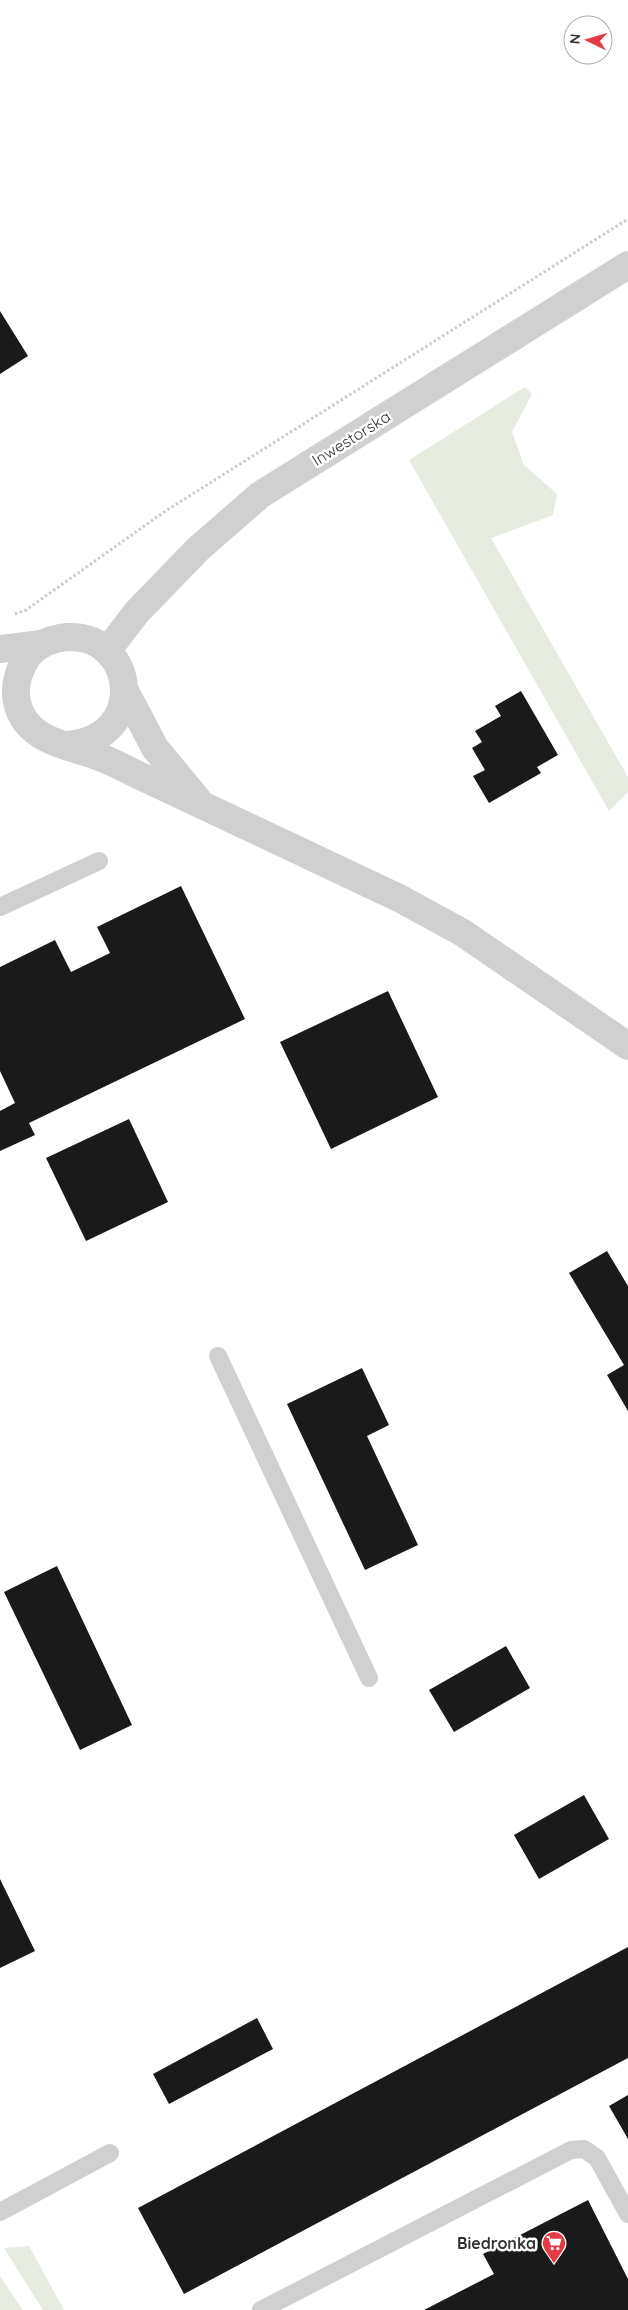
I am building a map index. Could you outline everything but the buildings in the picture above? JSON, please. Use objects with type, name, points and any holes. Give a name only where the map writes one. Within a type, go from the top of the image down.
[{"type":"street","name":"Inwestorska","points":[[107,651],[137,612],[198,549],[260,495],[628,265]]},
{"type":"street","points":[[10,706],[17,705],[16,688],[19,671],[28,656],[42,644],[58,637],[76,637],[94,642],[107,651],[118,665],[124,689],[155,748],[204,807]]},
{"type":"street","points":[[0,648],[42,644]]},
{"type":"street","points":[[65,746],[97,739],[110,728],[119,714],[124,698],[124,689]]},
{"type":"street","points":[[10,706],[35,733],[49,742],[99,757],[401,899],[463,933],[628,1046]]},
{"type":"lane","points":[[0,907],[99,861]]},
{"type":"lane","points":[[218,1356],[368,1678]]},
{"type":"lane","points":[[261,2310],[571,2150],[584,2149],[597,2158],[628,2214]]},
{"type":"lane","points":[[0,2212],[110,2154]]},
{"type":"path","points":[[9,617],[26,610],[164,512],[628,219]]},
{"type":"shaded area","points":[[525,387],[532,394],[512,432],[524,465],[557,494],[553,515],[491,538],[628,777],[628,792],[609,811],[409,460]]},
{"type":"shaded area","points":[[29,2246],[64,2310],[43,2310],[4,2248]]},
{"type":"shaded area","points":[[0,2276],[22,2309],[23,2310],[0,2310]]},
{"type":"place","name":"Biedronka","points":[[554,2264]]}]
